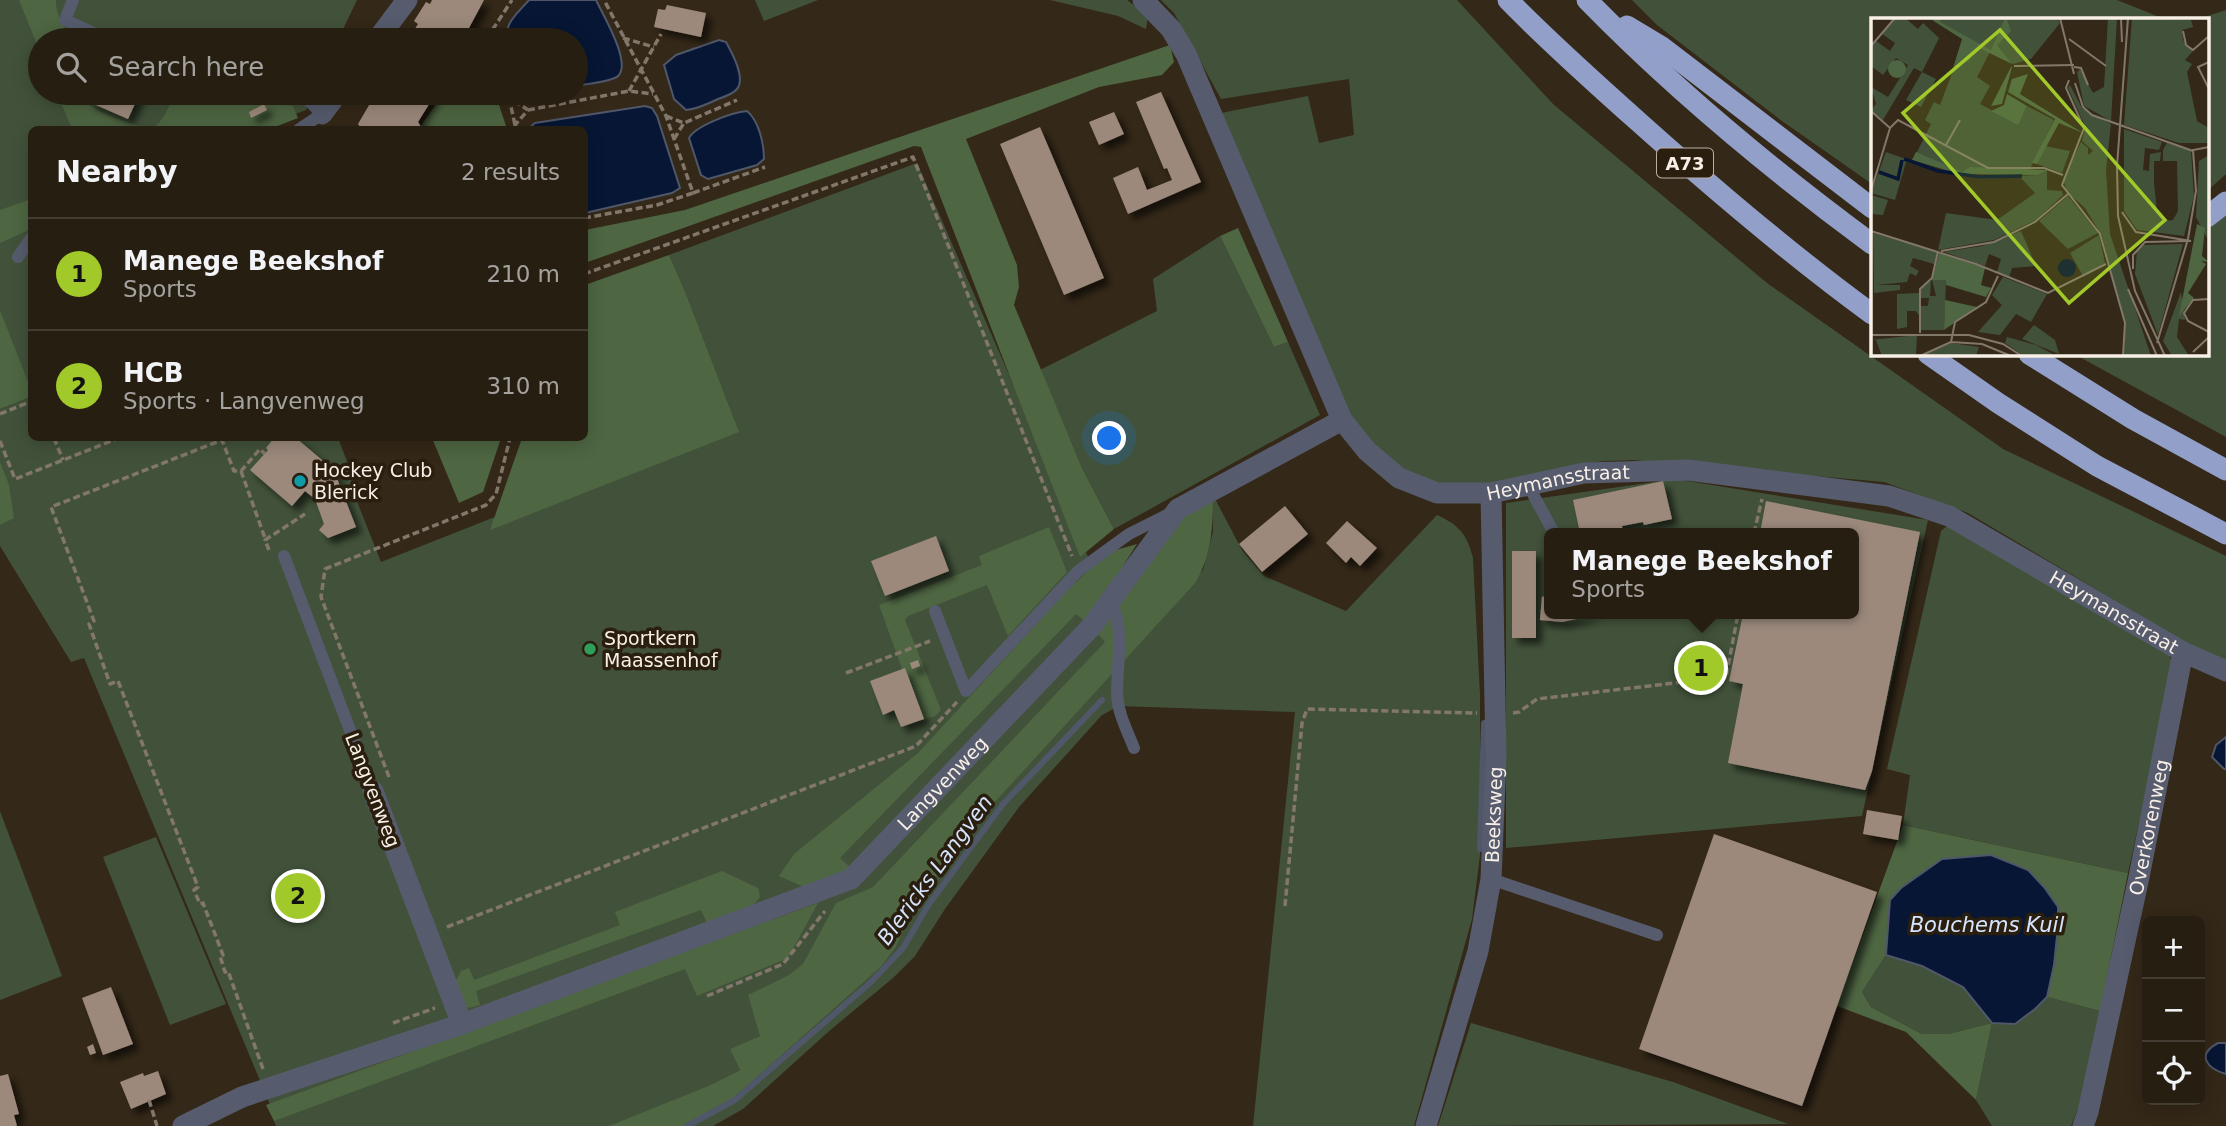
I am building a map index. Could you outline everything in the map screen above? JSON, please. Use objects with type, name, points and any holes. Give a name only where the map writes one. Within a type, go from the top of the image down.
[{"type":"highway","name":"A73","points":[[1508,0],[1717,191],[1805,265],[1871,313]]},
{"type":"highway","name":"A73","points":[[1589,2],[1662,47],[1871,207]]},
{"type":"highway","name":"A73","points":[[1589,2],[1674,82],[1834,216],[1871,243]]},
{"type":"highway","points":[[2208,216],[2226,202]]},
{"type":"highway","points":[[1929,355],[1998,404],[2097,466],[2226,534]]},
{"type":"highway","points":[[2031,355],[2133,419],[2226,470]]},
{"type":"street","points":[[386,28],[407,0]]},
{"type":"street","name":"Heymansstraat","points":[[1143,0],[1171,29],[1186,54],[1342,420],[1367,451],[1399,478],[1437,493],[1491,493],[1584,473],[1688,470],[1889,496],[1949,516],[2183,652],[2226,671]]},
{"type":"street","points":[[322,114],[329,105]]},
{"type":"street","name":"Langvenweg","points":[[183,1126],[242,1097],[462,1024],[851,879],[1091,627],[1178,509],[1342,420]]},
{"type":"street","name":"Beeksweg","points":[[1426,1126],[1478,951],[1491,878],[1496,714],[1491,493]]},
{"type":"street","name":"Overkorenweg","points":[[2083,1126],[2139,877],[2183,652]]},
{"type":"street","name":"Langvenweg","points":[[373,791],[462,1024]]},
{"type":"lane","points":[[74,0],[65,20],[83,28]]},
{"type":"lane","points":[[304,126],[322,114],[313,105]]},
{"type":"lane","points":[[18,257],[28,243]]},
{"type":"lane","points":[[1528,485],[1551,528]]},
{"type":"lane","points":[[935,611],[966,691],[1078,571],[1129,534],[1178,509]]},
{"type":"lane","name":"Langvenweg","points":[[284,556],[373,791]]},
{"type":"lane","points":[[1111,601],[1118,617],[1120,650],[1117,697],[1121,718],[1134,748]]},
{"type":"lane","points":[[1491,878],[1657,935]]},
{"type":"path","points":[[494,28],[512,0]]},
{"type":"path","points":[[604,0],[666,116],[693,193]]},
{"type":"path","points":[[629,91],[661,34]]},
{"type":"path","points":[[623,38],[654,47]]},
{"type":"path","points":[[588,99],[629,91],[653,94]]},
{"type":"path","points":[[674,139],[684,123],[737,100]]},
{"type":"path","points":[[511,105],[516,126]]},
{"type":"path","points":[[522,105],[528,110]]},
{"type":"path","points":[[517,126],[528,110],[555,105]]},
{"type":"path","points":[[666,116],[684,123]]},
{"type":"path","points":[[588,273],[913,157],[1078,571]]},
{"type":"path","points":[[588,217],[657,205],[765,167]]},
{"type":"path","points":[[0,414],[28,403]]},
{"type":"path","points":[[0,441],[15,479],[109,441]]},
{"type":"path","points":[[55,441],[63,460]]},
{"type":"path","points":[[217,441],[51,507],[94,621],[89,624],[110,684],[118,681],[198,887],[194,890],[200,904],[203,903],[223,955],[220,956],[225,972],[228,971],[263,1071]]},
{"type":"path","points":[[223,441],[234,471],[241,471],[260,449],[265,454]]},
{"type":"path","points":[[373,791],[389,778],[321,597],[325,569],[486,505],[496,494],[509,441]]},
{"type":"path","points":[[241,471],[270,553]]},
{"type":"path","points":[[1755,528],[1766,480]]},
{"type":"path","points":[[265,540],[305,514]]},
{"type":"path","points":[[265,540],[284,556]]},
{"type":"path","points":[[1284,906],[1302,723],[1307,709],[1496,714],[1519,712],[1537,699],[1726,677],[1737,619]]},
{"type":"path","points":[[846,673],[945,635]]},
{"type":"path","points":[[429,934],[916,746],[966,691]]},
{"type":"path","points":[[707,996],[783,964],[825,911]]},
{"type":"path","points":[[389,1025],[439,1006]]},
{"type":"path","points":[[149,1100],[157,1126]]},
{"type":"green space","points":[[0,0],[357,0],[344,28],[28,28],[28,105],[308,105],[306,110],[265,126],[28,126],[28,384],[0,311]]},
{"type":"green space","points":[[19,0],[56,0],[59,17],[65,28],[30,28]]},
{"type":"green space","points":[[755,0],[818,0],[764,21]]},
{"type":"green space","points":[[1050,0],[1127,0],[1148,16],[1146,29],[1118,16]]},
{"type":"green space","points":[[1161,0],[1457,0],[1553,104],[1767,283],[2003,449],[2226,556],[2226,661],[2185,642],[1968,513],[1884,482],[1633,460],[1596,462],[1505,482],[1458,487],[1436,485],[1397,467],[1347,419],[1221,113],[1308,96],[1319,143],[1354,135],[1349,79],[1221,99],[1174,13]]},
{"type":"green space","points":[[1632,0],[2117,0],[2168,18],[1871,18],[1871,183],[1782,121],[1657,25]]},
{"type":"green space","points":[[2226,10],[2226,174],[2208,190],[2208,18],[2201,18]]},
{"type":"green space","points":[[1170,45],[1174,62],[1162,75],[1099,87],[966,139],[1017,265],[1019,287],[1014,305],[1082,468],[1114,529],[1080,557],[921,147],[914,146],[588,262],[588,229],[685,210]]},
{"type":"green space","points":[[62,105],[89,105],[122,121],[140,126],[71,126]]},
{"type":"green space","points":[[169,105],[287,105],[293,106],[298,118],[278,126],[156,126]]},
{"type":"green space","points":[[436,105],[499,105],[506,126],[421,126]]},
{"type":"green space","name":"Sportkern Maassenhof","points":[[917,163],[1125,642],[760,1036],[731,1049],[740,1070],[638,1126],[276,1126],[276,1119],[84,658],[71,662],[0,546],[0,409],[28,398],[28,441],[339,441],[357,487],[352,489],[381,562],[735,422],[669,255]]},
{"type":"green space","points":[[28,200],[28,230],[0,243],[0,210]]},
{"type":"green space","points":[[2226,215],[2226,437],[2076,355],[2208,355],[2208,229]]},
{"type":"green space","points":[[1238,228],[1288,342],[1274,347],[1220,236]]},
{"type":"green space","points":[[1220,236],[1274,347],[1288,342],[1320,415],[1114,529],[1082,468],[1040,370],[1157,311],[1153,279]]},
{"type":"green space","points":[[669,255],[739,432],[490,530],[521,441],[588,441],[588,284]]},
{"type":"green space","points":[[0,310],[28,382],[28,398],[0,409]]},
{"type":"green space","points":[[433,441],[500,441],[483,492],[459,503]]},
{"type":"green space","points":[[0,462],[9,485],[14,518],[0,525]]},
{"type":"green space","points":[[1675,479],[1928,520],[1862,816],[1506,848],[1506,503]]},
{"type":"green space","points":[[1213,495],[1242,550],[1264,576],[1346,611],[1437,515],[1461,531],[1471,550],[1480,695],[1480,855],[1472,919],[1414,1126],[1253,1126],[1295,712],[1119,706],[1102,715],[1019,807],[945,909],[915,956],[893,978],[743,1109],[713,1126],[689,1126],[728,1103],[881,967],[896,947],[912,912],[984,814],[1203,570],[1213,532]]},
{"type":"green space","points":[[1213,495],[1208,551],[1195,583],[984,814],[912,912],[896,947],[881,967],[728,1103],[689,1126],[609,1126],[711,1085],[740,1070],[730,1049],[760,1036],[748,995],[789,975],[803,964],[836,903],[873,887],[1105,642],[1096,632],[1173,524]]},
{"type":"green space","points":[[1948,525],[2167,650],[2173,665],[2128,873],[1903,825],[1910,775],[1887,769],[1941,531]]},
{"type":"green space","points":[[1049,527],[1067,572],[1008,636],[987,585],[908,616],[905,620],[941,710],[935,716],[921,721],[879,605],[982,565],[979,556]]},
{"type":"green space","points":[[1137,544],[1087,623],[1076,614],[840,858],[852,869],[806,888],[779,876],[794,854],[918,753],[1098,561],[1112,551]]},
{"type":"green space","points":[[0,811],[62,976],[0,1000]]},
{"type":"green space","points":[[1903,825],[2128,873],[2100,1011],[2047,997],[2058,926],[1942,859],[1901,888],[1890,900],[1886,955],[1862,992],[1871,1007],[1922,1034],[1948,1034],[1992,1023],[1976,1100],[1906,1032],[1837,1006]]},
{"type":"green space","points":[[156,837],[226,1004],[170,1025],[103,857]]},
{"type":"green space","points":[[722,871],[758,888],[760,897],[752,907],[707,923],[701,910],[476,991],[480,1005],[469,1008],[461,1003],[454,984],[461,971],[469,968],[474,980],[620,925],[615,912]]},
{"type":"green space","points":[[818,903],[788,958],[697,996],[685,969],[274,1121],[266,1105]]},
{"type":"green space","points":[[1886,955],[1922,966],[1963,987],[1992,1023],[1948,1034],[1922,1034],[1871,1007],[1862,992]]},
{"type":"green space","points":[[2047,997],[2100,1011],[2082,1099],[2071,1126],[1992,1126],[1976,1100],[1992,1023],[2035,1009]]},
{"type":"green space","points":[[1471,1023],[1673,1082],[1788,1124],[1438,1126]]},
{"type":"water","points":[[529,0],[596,0],[619,50],[621,70],[618,76],[588,84],[588,28],[508,28]]},
{"type":"water","points":[[719,40],[726,42],[734,59],[739,72],[739,84],[735,91],[728,95],[686,110],[674,99],[664,65],[676,55]]},
{"type":"water","points":[[645,106],[652,108],[680,188],[672,193],[588,212],[588,126],[531,126],[535,123]]},
{"type":"water","points":[[747,111],[760,133],[764,159],[757,165],[708,179],[701,175],[689,138],[715,120]]},
{"type":"water","points":[[2226,737],[2224,769],[2212,757],[2216,745]]},
{"type":"water","name":"Bouchems Kuil","points":[[1991,855],[2028,870],[2058,907],[2054,965],[2047,997],[2015,1024],[1992,1023],[1963,987],[1922,966],[1886,955],[1890,900],[1901,888],[1942,859]]},
{"type":"water","points":[[2218,1043],[2226,1043],[2226,1074],[2214,1069],[2207,1061],[2207,1052]]},
{"type":"building","points":[[432,0],[484,0],[469,28],[416,28],[418,24],[414,21],[426,2],[430,4]]},
{"type":"building","points":[[667,5],[706,13],[701,37],[654,27],[658,9],[665,10]]},
{"type":"building","points":[[1161,92],[1201,182],[1128,214],[1113,178],[1138,167],[1147,190],[1172,180],[1167,168],[1164,169],[1136,102]]},
{"type":"building","points":[[96,105],[134,105],[128,119]]},
{"type":"building","points":[[262,105],[267,110],[251,118],[249,112]]},
{"type":"building","points":[[369,105],[429,105],[418,122],[420,126],[358,124]]},
{"type":"building","points":[[1114,112],[1124,134],[1099,145],[1089,122]]},
{"type":"building","points":[[1040,127],[1104,278],[1064,295],[1000,144]]},
{"type":"building","name":"Hockey Club Blerick","points":[[272,441],[300,441],[328,465],[331,463],[356,527],[328,538],[319,530],[324,524],[315,499],[305,491],[292,506],[250,470],[268,450],[266,448]]},
{"type":"building","points":[[1663,481],[1672,519],[1644,525],[1643,522],[1622,528],[1579,528],[1573,500]]},
{"type":"building","points":[[1766,501],[1920,532],[1872,771],[1865,790],[1728,763],[1743,684],[1729,681],[1742,619],[1859,619],[1859,528],[1761,528]]},
{"type":"building","points":[[1285,506],[1308,534],[1262,572],[1239,544]]},
{"type":"building","points":[[1347,521],[1377,548],[1360,566],[1351,557],[1346,563],[1326,543]]},
{"type":"building","points":[[936,536],[949,571],[885,596],[871,561]]},
{"type":"building","points":[[1512,551],[1536,551],[1536,638],[1512,638]]},
{"type":"building","points":[[1542,597],[1544,619],[1577,619],[1562,622],[1540,620]]},
{"type":"building","points":[[918,660],[920,666],[912,669],[910,663]]},
{"type":"building","points":[[905,668],[924,719],[901,727],[894,710],[883,715],[870,681]]},
{"type":"building","points":[[1867,810],[1902,816],[1898,840],[1863,834]]},
{"type":"building","points":[[1714,834],[1877,892],[1802,1106],[1639,1049]]},
{"type":"building","points":[[111,987],[133,1044],[103,1055],[82,998]]},
{"type":"building","points":[[93,1044],[96,1053],[90,1055],[87,1047]]},
{"type":"building","points":[[158,1071],[166,1094],[131,1109],[120,1082],[143,1073],[144,1076]]},
{"type":"building","points":[[8,1074],[19,1114],[14,1115],[17,1126],[0,1126],[0,1076]]},
{"type":"waterway","name":"Blericks Langven","points":[[687,1126],[735,1100],[871,982],[903,948],[929,904],[1003,804],[1102,700]]},
{"type":"waterway","points":[[1480,849],[1484,723]]},
{"type":"place","name":"Hockey Club Blerick","points":[[300,481]]},
{"type":"place","name":"Sportkern Maassenhof","points":[[590,649]]},
{"type":"place","name":"Manege Beekshof","points":[[1701,668]]},
{"type":"place","name":"HCB","points":[[298,896]]}]
